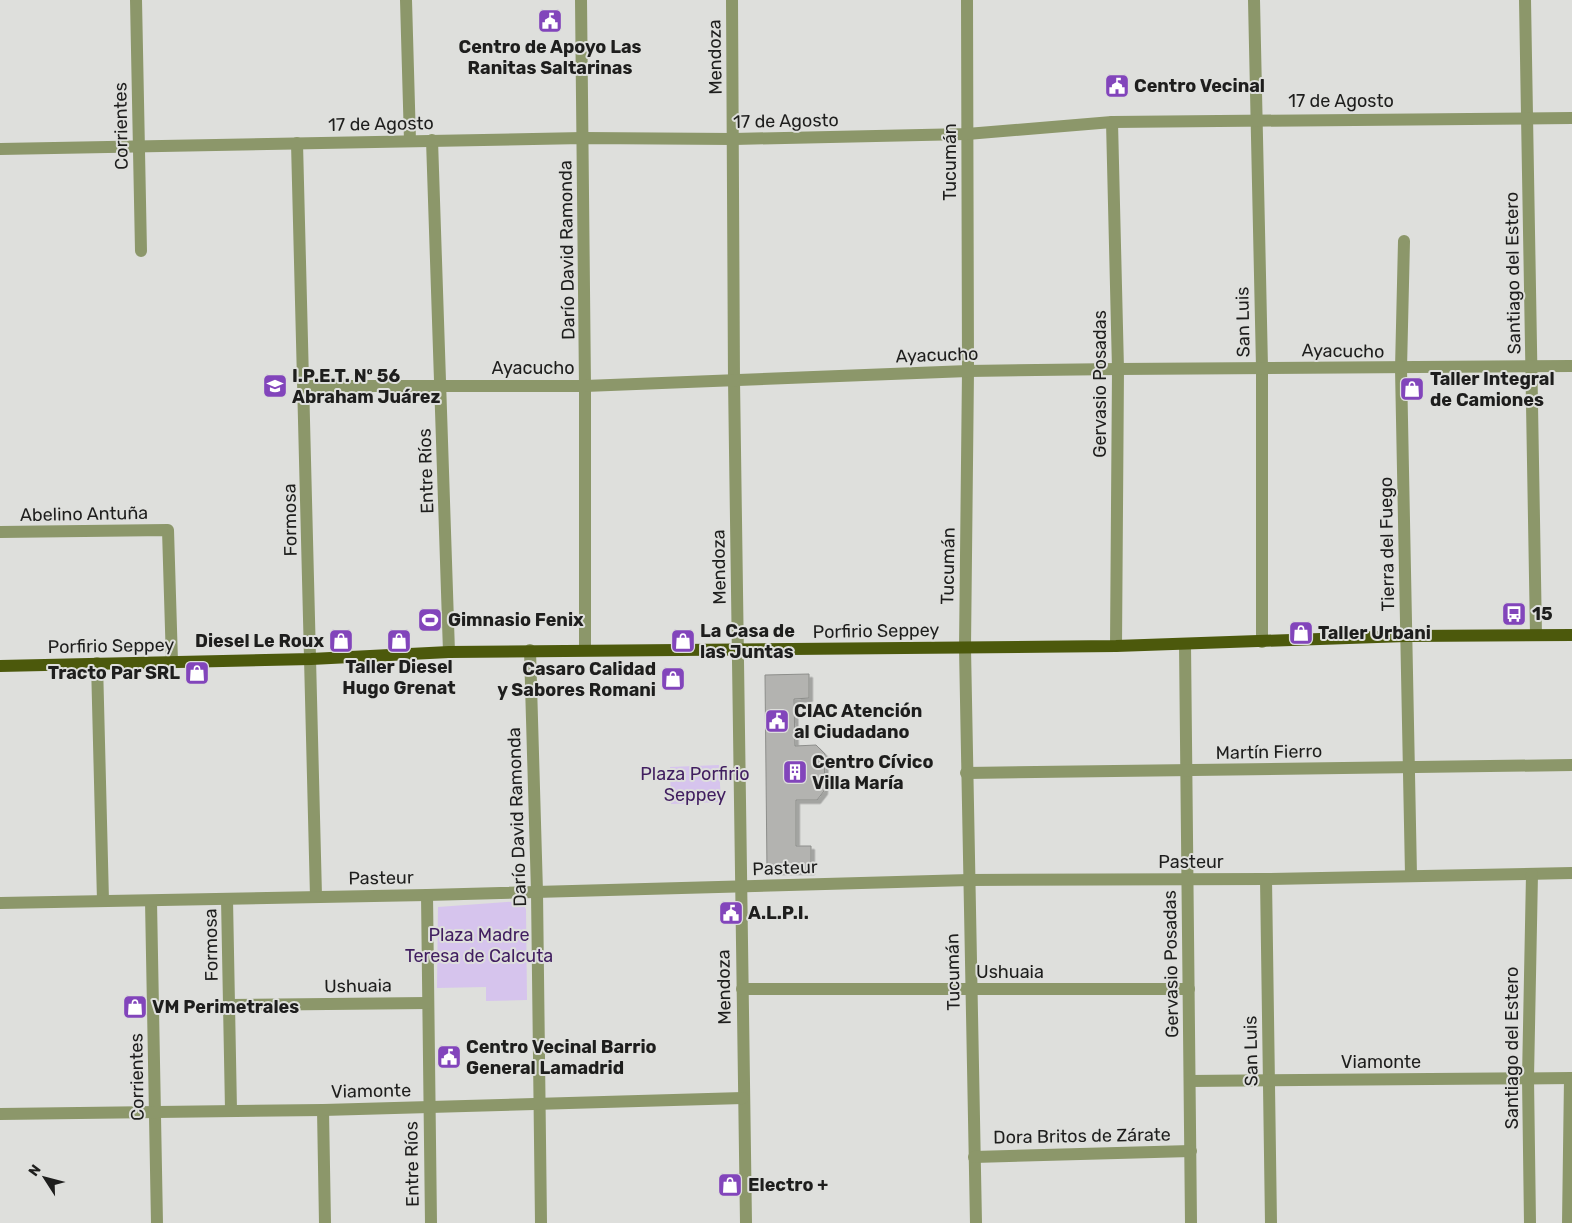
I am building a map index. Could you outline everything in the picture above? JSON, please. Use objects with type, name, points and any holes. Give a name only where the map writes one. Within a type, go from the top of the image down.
[{"type":"main road","name":"Porfirio Seppey","points":[[0,666],[311,659],[530,650],[738,651],[1116,646],[1406,636],[1572,635]]},
{"type":"street","name":"Corrientes","points":[[136,0],[142,251]]},
{"type":"street","points":[[406,0],[410,141]]},
{"type":"street","name":"Darío David Ramonda","points":[[580,0],[586,386],[585,649]]},
{"type":"street","name":"Mendoza","points":[[732,0],[734,380],[746,1223]]},
{"type":"street","name":"Tucumán","points":[[967,0],[968,371],[965,648],[976,1223]]},
{"type":"street","name":"San Luis","points":[[1254,0],[1262,367],[1262,642]]},
{"type":"street","name":"Santiago del Estero","points":[[1526,0],[1536,635]]},
{"type":"street","name":"17 de Agosto","points":[[0,149],[139,144],[583,138],[734,139],[967,134],[1112,122],[1572,118]]},
{"type":"street","name":"Gervasio Posadas","points":[[1112,122],[1118,369],[1116,646]]},
{"type":"street","name":"Entre Ríos","points":[[432,140],[449,652]]},
{"type":"street","name":"Formosa","points":[[297,143],[316,896]]},
{"type":"street","name":"Tierra del Fuego","points":[[1404,241],[1400,369],[1411,875]]},
{"type":"street","name":"Ayacucho","points":[[304,386],[586,386],[968,371],[1262,367],[1400,369],[1572,366]]},
{"type":"street","name":"Abelino Antuña","points":[[0,532],[168,530],[172,662]]},
{"type":"street","name":"Gervasio Posadas","points":[[1185,644],[1191,1223]]},
{"type":"street","name":"Darío David Ramonda","points":[[530,650],[537,892],[542,1223]]},
{"type":"street","points":[[97,663],[103,901]]},
{"type":"street","name":"Martín Fierro","points":[[966,773],[1572,766]]},
{"type":"street","name":"Pasteur","points":[[0,903],[427,895],[968,880],[1266,879],[1572,873]]},
{"type":"street","name":"Santiago del Estero","points":[[1530,1223],[1528,1078],[1532,874]]},
{"type":"street","name":"San Luis","points":[[1266,879],[1271,1223]]},
{"type":"street","name":"Entre Ríos","points":[[427,895],[430,1223]]},
{"type":"street","name":"Formosa","points":[[227,899],[231,1110]]},
{"type":"street","name":"Corrientes","points":[[151,901],[157,1223]]},
{"type":"street","name":"Ushuaia","points":[[742,989],[1189,989]]},
{"type":"street","name":"Ushuaia","points":[[229,1005],[427,1003]]},
{"type":"street","points":[[1568,1223],[1571,1078]]},
{"type":"street","name":"Viamonte","points":[[1190,1081],[1571,1078]]},
{"type":"street","name":"Viamonte","points":[[0,1114],[323,1110],[540,1102],[743,1098]]},
{"type":"street","points":[[323,1110],[325,1223]]},
{"type":"street","name":"Dora Britos de Zárate","points":[[974,1157],[1191,1151]]},
{"type":"green space","name":"Plaza Porfirio Seppey","points":[[719,765],[721,802],[671,804],[670,767]]},
{"type":"green space","name":"Plaza Madre Teresa de Calcuta","points":[[520,901],[526,909],[527,1000],[486,1001],[486,987],[437,988],[438,907]]},
{"type":"building","name":"Centro Cívico Villa María","points":[[809,674],[809,698],[794,699],[795,746],[816,745],[825,754],[824,791],[817,800],[796,800],[796,846],[811,846],[811,871],[767,871],[765,675]]},
{"type":"place","name":"Centro de Apoyo Las Ranitas Saltarinas","points":[[550,21]]},
{"type":"place","name":"Centro Vecinal","points":[[1117,86]]},
{"type":"place","name":"I.P.E.T. Nº 56 Abraham Juárez","points":[[275,386]]},
{"type":"place","name":"Taller Integral de Camiones","points":[[1412,389]]},
{"type":"place","name":"15","points":[[1514,614]]},
{"type":"place","name":"Gimnasio Fenix","points":[[430,620]]},
{"type":"place","name":"Taller Urbani","points":[[1301,633]]},
{"type":"place","name":"Diesel Le Roux","points":[[341,641]]},
{"type":"place","name":"Taller Diesel Hugo Grenat","points":[[399,641]]},
{"type":"place","name":"La Casa de las Juntas","points":[[683,641]]},
{"type":"place","name":"Tracto Par SRL","points":[[197,673]]},
{"type":"place","name":"Casaro Calidad y Sabores Romani","points":[[673,679]]},
{"type":"place","name":"CIAC Atención al Ciudadano","points":[[777,721]]},
{"type":"place","name":"Centro Cívico Villa María","points":[[795,772]]},
{"type":"place","name":"A.L.P.I.","points":[[731,913]]},
{"type":"place","name":"VM Perimetrales","points":[[135,1007]]},
{"type":"place","name":"Centro Vecinal Barrio General Lamadrid","points":[[449,1057]]},
{"type":"place","name":"Electro +","points":[[730,1185]]}]
